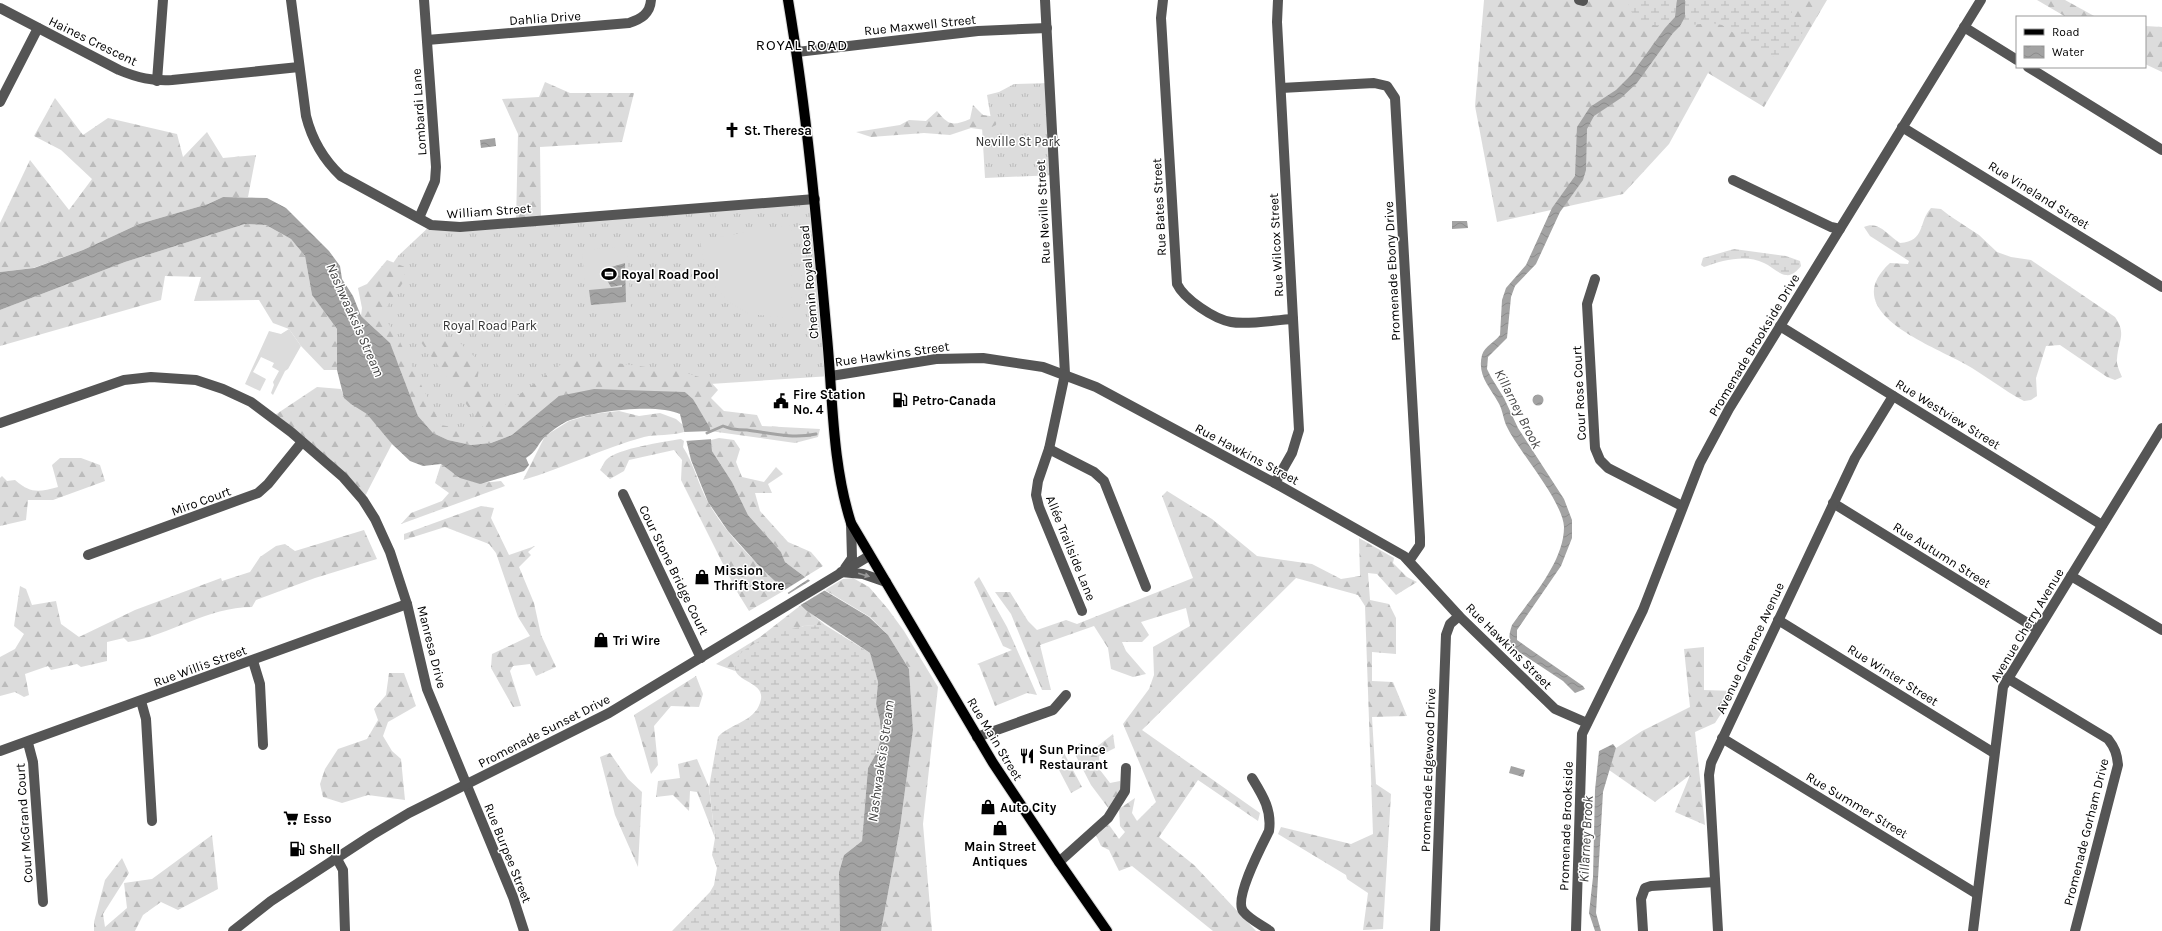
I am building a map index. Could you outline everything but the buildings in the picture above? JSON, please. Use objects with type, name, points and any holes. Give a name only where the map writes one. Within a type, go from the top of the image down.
[{"type":"main road","name":"Chemin Royal Road","points":[[788,0],[797,52],[815,198],[831,376],[836,458],[842,497],[851,524],[869,556]]},
{"type":"main road","name":"Rue Main Street","points":[[869,556],[886,582],[977,737],[1059,862],[1107,931]]},
{"type":"street","points":[[157,81],[163,0]]},
{"type":"street","name":"William Street","points":[[291,0],[308,125],[315,142],[328,164],[347,180],[439,227],[460,227],[815,198]]},
{"type":"street","name":"Lombardi Lane","points":[[419,218],[435,181],[436,167],[424,0]]},
{"type":"street","name":"Dahlia Drive","points":[[427,40],[629,23],[642,18],[650,8],[651,0]]},
{"type":"street","name":"Rue Neville Street","points":[[1045,0],[1065,374]]},
{"type":"street","name":"Rue Bates Street","points":[[1163,0],[1161,18],[1177,284],[1181,292],[1190,301],[1231,322],[1293,319]]},
{"type":"street","name":"Rue Wilcox Street","points":[[1275,483],[1292,453],[1299,430],[1277,22],[1278,0]]},
{"type":"street","name":"Promenade Brookside Drive","points":[[1587,723],[1643,610],[1682,506],[1700,463],[1729,409],[1980,0]]},
{"type":"street","name":"Haines Crescent","points":[[0,8],[120,70],[140,78],[157,81],[299,67]]},
{"type":"street","points":[[1964,27],[2016,59]]},
{"type":"street","points":[[0,102],[38,28]]},
{"type":"street","name":"Rue Maxwell Street","points":[[797,52],[978,31],[1046,28]]},
{"type":"street","points":[[2030,68],[2162,150]]},
{"type":"street","name":"Promenade Ebony Drive","points":[[1281,88],[1381,84],[1387,86],[1396,98],[1420,537],[1420,545],[1408,560]]},
{"type":"street","name":"Rue Vineland Street","points":[[1902,127],[2162,287]]},
{"type":"street","points":[[1733,180],[1831,227],[1840,229]]},
{"type":"street","name":"Cour Rose Court","points":[[1595,279],[1587,304],[1595,448],[1600,460],[1608,468],[1682,506]]},
{"type":"street","name":"Rue Westview Street","points":[[1780,326],[2102,525]]},
{"type":"street","name":"Rue Hawkins Street","points":[[831,376],[936,359],[963,357],[1011,361],[1065,374],[1096,387],[1275,483],[1398,552],[1408,560],[1460,616],[1555,709],[1587,723]]},
{"type":"street","name":"Allée Trailside Lane","points":[[1065,374],[1049,449],[1038,481],[1036,495],[1039,507],[1082,611]]},
{"type":"street","name":"Manresa Drive","points":[[0,423],[124,380],[152,377],[196,380],[223,389],[251,402],[272,416],[343,477],[353,488],[375,519],[383,536],[408,604],[427,689],[467,785]]},
{"type":"street","name":"Avenue Clarence Avenue","points":[[1718,931],[1709,775],[1711,763],[1855,458],[1893,396]]},
{"type":"street","name":"Avenue Cherry Avenue","points":[[1973,931],[2001,696],[2007,678],[2162,428]]},
{"type":"street","name":"Miro Court","points":[[88,555],[258,493],[268,484],[302,442]]},
{"type":"street","points":[[1049,449],[1094,472],[1104,481],[1146,587]]},
{"type":"street","name":"Cour Stone Bridge Court","points":[[623,494],[701,658]]},
{"type":"street","name":"Rue Autumn Street","points":[[1833,503],[2038,629]]},
{"type":"street","points":[[840,572],[849,564],[852,558],[851,524]]},
{"type":"street","name":"Promenade Sunset Drive","points":[[233,931],[272,901],[336,857],[409,813],[609,713],[830,578],[869,556]]},
{"type":"street","points":[[840,572],[863,574],[886,582]]},
{"type":"street","points":[[2071,576],[2162,630]]},
{"type":"street","name":"Rue Willis Street","points":[[0,751],[28,743],[408,604]]},
{"type":"street","name":"Promenade Edgewood Drive","points":[[1435,931],[1446,635],[1450,624],[1460,616]]},
{"type":"street","name":"Rue Winter Street","points":[[1778,620],[1994,752]]},
{"type":"street","points":[[253,661],[260,684],[262,745]]},
{"type":"street","name":"Promenade Gorham Drive","points":[[2007,678],[2108,739],[2118,756],[2118,765],[2074,931]]},
{"type":"street","points":[[977,737],[1053,710],[1066,695]]},
{"type":"street","points":[[141,701],[146,719],[152,821]]},
{"type":"street","name":"Promenade Brookside","points":[[1576,931],[1582,734],[1587,723]]},
{"type":"street","name":"Rue Summer Street","points":[[1722,738],[1977,894]]},
{"type":"street","name":"Cour McGrand Court","points":[[28,743],[33,762],[43,902]]},
{"type":"street","points":[[1059,862],[1108,818],[1125,791],[1126,768]]},
{"type":"street","points":[[1252,778],[1267,803],[1270,822],[1269,831],[1245,886],[1241,904],[1243,910],[1250,918],[1270,931]]},
{"type":"street","name":"Rue Burpee Street","points":[[467,785],[514,897],[524,931]]},
{"type":"street","points":[[336,857],[343,870],[345,931]]},
{"type":"street","points":[[1643,931],[1641,899],[1645,888],[1651,886],[1715,882]]},
{"type":"green space","points":[[1484,0],[1827,0],[1764,107],[1708,73],[1669,144],[1623,194],[1497,222],[1475,106]]},
{"type":"green space","points":[[1628,0],[1677,0],[1675,17],[1665,28],[1646,23],[1632,13]]},
{"type":"green space","points":[[1685,0],[1792,0],[1791,9],[1800,25],[1802,35],[1798,43],[1785,56],[1769,56],[1722,25],[1711,23],[1680,26],[1685,17]]},
{"type":"green space","points":[[2037,0],[2065,0],[2094,16],[2064,16]]},
{"type":"green space","points":[[2146,26],[2162,27],[2162,72],[2146,64]]},
{"type":"green space","points":[[545,82],[570,93],[634,93],[622,142],[540,147],[541,221],[516,223],[518,134],[502,99],[539,97]]},
{"type":"green space","name":"Neville St Park","points":[[1050,83],[1055,175],[985,178],[982,127],[991,119],[987,95],[999,92],[1014,84]]},
{"type":"green space","points":[[55,98],[83,135],[108,118],[177,134],[183,157],[207,132],[223,158],[256,155],[248,197],[223,197],[208,204],[139,224],[83,250],[33,268],[0,272],[0,223],[30,160],[69,210],[92,179],[61,150],[34,136]]},
{"type":"green space","points":[[973,105],[983,115],[997,117],[996,125],[986,130],[971,128],[950,135],[924,133],[871,137],[856,132],[900,125],[909,120],[926,121],[937,111],[945,120],[955,124],[970,119]]},
{"type":"green space","name":"Royal Road Park","points":[[815,199],[831,376],[710,384],[512,435],[448,440],[362,308],[398,256],[431,225]]},
{"type":"green space","points":[[1931,208],[1941,209],[1979,235],[1997,252],[2011,257],[2031,260],[2115,317],[2121,328],[2121,338],[2117,361],[2122,377],[2115,380],[2107,377],[2060,345],[2046,346],[2036,378],[2037,396],[2031,400],[2024,401],[1972,368],[1913,337],[1895,325],[1881,311],[1874,297],[1876,281],[1890,263],[1908,264],[1909,261],[1870,236],[1864,227],[1869,225],[1879,227],[1900,243],[1908,241],[1914,239],[1918,235],[1924,219]]},
{"type":"green space","points":[[245,224],[266,225],[291,239],[305,256],[312,295],[337,329],[337,370],[324,370],[301,346],[289,329],[273,323],[259,300],[194,301],[201,277],[165,276],[161,300],[0,346],[0,310],[125,262]]},
{"type":"green space","points":[[790,225],[792,228],[791,318],[749,314],[729,302],[711,282],[703,257],[700,240]]},
{"type":"green space","name":"Royal Road Pool","points":[[627,247],[628,267],[635,267],[636,281],[629,282],[631,308],[587,311],[582,250]]},
{"type":"green space","points":[[1734,249],[1786,256],[1800,261],[1801,266],[1794,273],[1788,275],[1780,273],[1757,260],[1742,258],[1727,260],[1704,267],[1701,265],[1703,258]]},
{"type":"green space","points":[[387,260],[405,267],[404,281],[382,314],[398,338],[441,425],[488,434],[420,341],[457,340],[480,362],[476,388],[505,405],[571,357],[683,372],[709,380],[718,390],[711,398],[724,411],[757,415],[762,426],[820,429],[818,437],[795,443],[710,431],[693,399],[685,392],[559,396],[512,435],[491,443],[471,445],[448,440],[433,433],[418,416],[390,343],[361,316],[362,308],[358,288],[367,284]]},
{"type":"green space","points":[[289,329],[301,346],[288,369],[285,371],[273,395],[271,393],[274,385],[273,382],[279,371],[272,367],[274,363],[261,357],[253,372],[266,379],[260,391],[245,384],[269,331],[281,334]]},
{"type":"green space","points":[[317,387],[341,389],[346,399],[368,414],[392,444],[363,500],[272,417]]},
{"type":"green space","points":[[619,411],[639,416],[660,413],[676,419],[683,425],[684,432],[644,437],[523,480],[545,436],[569,421],[593,414]]},
{"type":"green space","points":[[719,438],[734,440],[740,449],[736,462],[742,477],[764,482],[776,467],[783,474],[768,484],[772,493],[755,493],[760,511],[788,542],[811,552],[823,566],[805,577],[785,562],[781,552],[748,515],[732,482],[712,451],[711,440]]},
{"type":"green space","points":[[681,439],[684,441],[683,447],[708,502],[724,526],[743,549],[785,590],[749,611],[736,590],[681,480],[682,460],[674,450],[629,460],[624,471],[610,479],[600,470],[606,460],[620,452],[642,446]]},
{"type":"green space","points":[[60,458],[81,458],[100,465],[105,481],[53,500],[28,500],[26,520],[0,526],[0,478],[2,476],[7,481],[15,480],[26,488],[35,491],[58,487],[52,465]]},
{"type":"green space","points":[[441,464],[463,478],[476,482],[501,481],[505,486],[401,524],[411,513],[442,501],[449,493],[435,483]]},
{"type":"green space","points":[[1167,491],[1212,519],[1257,556],[1312,564],[1341,579],[1360,576],[1359,538],[1394,558],[1393,563],[1407,577],[1417,582],[1396,595],[1377,574],[1368,573],[1370,600],[1389,604],[1396,618],[1396,654],[1372,652],[1372,681],[1393,682],[1407,716],[1372,717],[1376,784],[1391,794],[1383,929],[1363,930],[1368,893],[1347,879],[1346,875],[1278,834],[1281,827],[1351,844],[1373,834],[1365,606],[1358,595],[1296,578],[1142,730],[1260,813],[1258,821],[1198,780],[1159,837],[1194,865],[1256,931],[1213,931],[1132,866],[1119,871],[1109,850],[1101,846],[1095,833],[1107,822],[1119,839],[1125,832],[1120,826],[1119,809],[1135,798],[1132,813],[1137,821],[1156,802],[1123,724],[1149,689],[1154,675],[1153,647],[1190,626],[1186,608],[1141,622],[1149,635],[1142,642],[1122,642],[1126,651],[1146,674],[1133,677],[1111,669],[1108,648],[1094,626],[1040,645],[1051,690],[1042,690],[1011,614],[995,592],[1010,592],[1028,621],[1037,630],[1066,620],[1077,624],[1193,578],[1162,496]]},
{"type":"green space","points":[[481,506],[494,508],[491,518],[509,555],[535,546],[528,552],[531,555],[519,567],[534,603],[541,635],[556,667],[536,676],[530,664],[513,666],[510,671],[521,706],[513,707],[491,668],[492,654],[530,636],[518,617],[496,553],[489,544],[445,527],[404,540],[404,534]]},
{"type":"green space","points":[[364,530],[377,559],[315,578],[256,600],[252,607],[220,611],[159,634],[128,642],[124,638],[107,642],[107,661],[81,667],[77,664],[51,670],[48,666],[25,674],[29,695],[24,697],[15,692],[0,696],[0,657],[15,649],[24,634],[14,626],[20,586],[26,589],[32,605],[56,601],[61,624],[79,637],[135,610],[221,578],[222,581],[250,572],[260,557],[276,546],[285,544],[295,551]]},
{"type":"green space","points":[[979,577],[1007,627],[1037,695],[1027,693],[995,706],[979,665],[977,664],[1012,650],[1003,646],[974,582]]},
{"type":"green space","points":[[853,578],[869,587],[888,609],[904,631],[938,687],[923,824],[932,931],[881,931],[900,828],[913,730],[909,669],[888,635],[870,617],[825,590],[843,579]]},
{"type":"green space","points":[[801,605],[825,625],[803,626],[734,665],[735,671],[716,664],[760,637]]},
{"type":"green space","points":[[825,625],[870,653],[878,682],[876,704],[880,721],[881,738],[877,752],[868,768],[862,841],[844,855],[839,872],[840,931],[672,931],[710,892],[714,885],[717,868],[712,855],[715,838],[709,787],[718,737],[728,729],[747,719],[757,709],[760,703],[760,691],[757,687],[738,675],[735,670],[735,662],[740,654],[749,647],[773,635],[804,626]]},
{"type":"green space","points":[[1704,647],[1704,690],[1736,691],[1715,723],[1695,732],[1705,825],[1675,812],[1690,775],[1655,802],[1609,770],[1616,748],[1642,731],[1690,707],[1684,649]]},
{"type":"green space","points":[[389,673],[404,673],[416,706],[388,722],[383,736],[392,751],[401,759],[405,800],[368,795],[342,803],[323,797],[320,784],[325,769],[338,749],[367,739],[378,720],[374,709],[386,695]]},
{"type":"green space","points":[[696,676],[703,694],[699,707],[671,706],[654,726],[658,765],[651,774],[634,715]]},
{"type":"green space","points":[[1113,734],[1115,748],[1099,756],[1100,770],[1110,783],[1120,781],[1120,793],[1109,809],[1091,785],[1076,756],[1079,743],[1094,749]]},
{"type":"green space","points":[[610,753],[628,779],[642,792],[638,867],[615,815],[600,757]]},
{"type":"green space","points":[[1064,753],[1082,787],[1071,793],[1058,768]]},
{"type":"green space","points":[[697,759],[709,787],[715,838],[697,792],[690,791],[689,811],[673,795],[656,797],[658,781],[680,778],[678,764]]},
{"type":"green space","points":[[212,835],[218,889],[178,910],[161,902],[143,915],[135,931],[94,931],[94,922],[105,880],[122,858],[129,873],[103,914],[105,927],[127,908],[124,883],[152,879]]},
{"type":"water","points":[[1677,0],[1685,0],[1685,17],[1680,26],[1673,33],[1637,83],[1621,98],[1594,116],[1587,129],[1586,170],[1583,180],[1560,212],[1536,264],[1515,286],[1511,297],[1507,338],[1488,357],[1487,369],[1491,377],[1504,398],[1518,428],[1564,499],[1572,520],[1572,538],[1561,566],[1517,630],[1517,640],[1583,686],[1585,689],[1575,693],[1563,681],[1513,648],[1510,642],[1512,625],[1553,566],[1563,540],[1564,527],[1562,516],[1556,504],[1506,425],[1499,404],[1482,374],[1482,355],[1485,349],[1500,335],[1502,300],[1506,288],[1526,265],[1552,208],[1575,176],[1577,127],[1590,107],[1616,90],[1631,75],[1665,28],[1675,17]]},
{"type":"water","points":[[495,138],[496,146],[481,148],[480,140]]},
{"type":"water","name":"Nashwaaksis Stream","points":[[223,197],[267,198],[286,208],[329,251],[340,266],[342,279],[353,296],[361,316],[390,343],[418,416],[433,433],[448,440],[471,445],[491,443],[512,435],[559,396],[594,389],[685,392],[693,399],[710,428],[712,451],[732,482],[748,515],[781,552],[785,562],[817,586],[869,617],[888,635],[909,669],[913,730],[900,828],[881,931],[840,931],[839,872],[844,855],[862,841],[868,768],[877,752],[881,738],[880,721],[876,704],[878,682],[870,653],[807,611],[761,568],[728,531],[708,502],[691,460],[680,414],[656,409],[641,409],[609,411],[570,420],[549,433],[544,438],[533,453],[526,458],[529,465],[524,471],[480,484],[460,478],[441,464],[423,466],[410,461],[392,444],[367,414],[344,398],[337,370],[337,329],[312,295],[305,256],[291,239],[266,225],[245,224],[125,262],[0,310],[0,272],[34,268],[83,250],[139,224],[208,204]]},
{"type":"water","points":[[1452,221],[1467,221],[1468,228],[1452,229]]},
{"type":"water","points":[[625,263],[626,302],[591,305],[589,290],[622,287],[622,285],[611,287],[601,270]]},
{"type":"water","points":[[1538,394],[1542,396],[1544,400],[1542,404],[1538,406],[1534,404],[1532,400],[1534,396]]},
{"type":"water","points":[[1613,744],[1616,748],[1603,792],[1596,913],[1601,931],[1595,931],[1589,913],[1593,877],[1595,790],[1599,751]]},
{"type":"water","points":[[1511,766],[1525,770],[1523,777],[1509,773]]},
{"type":"pier","points":[[712,431],[713,439],[685,441],[684,432]]},
{"type":"pier","points":[[807,576],[810,578],[786,594],[783,591]]},
{"type":"pier","points":[[813,579],[827,589],[799,606],[787,595]]},
{"type":"waterway","points":[[707,433],[723,426],[733,429],[781,435],[798,436],[816,434]]},
{"type":"place","name":"St. Theresa","points":[[732,130]]},
{"type":"place","name":"Royal Road Pool","points":[[609,274]]},
{"type":"place","name":"Petro-Canada","points":[[900,400]]},
{"type":"place","name":"Fire Station No. 4","points":[[781,401]]},
{"type":"place","name":"Mission Thrift Store","points":[[702,577]]},
{"type":"place","name":"Tri Wire","points":[[601,640]]},
{"type":"place","name":"Sun Prince Restaurant","points":[[1027,756]]},
{"type":"place","name":"Auto City","points":[[988,807]]},
{"type":"place","name":"Esso","points":[[291,818]]},
{"type":"place","name":"Main Street Antiques","points":[[1000,828]]},
{"type":"place","name":"Shell","points":[[297,849]]},
{"type":"district","name":"ROYAL ROAD","points":[[802,45]]},
{"type":"water label","name":"Killarney Brook","points":[[1518,409]]},
{"type":"water label","name":"Killarney Brook","points":[[1586,839]]}]
